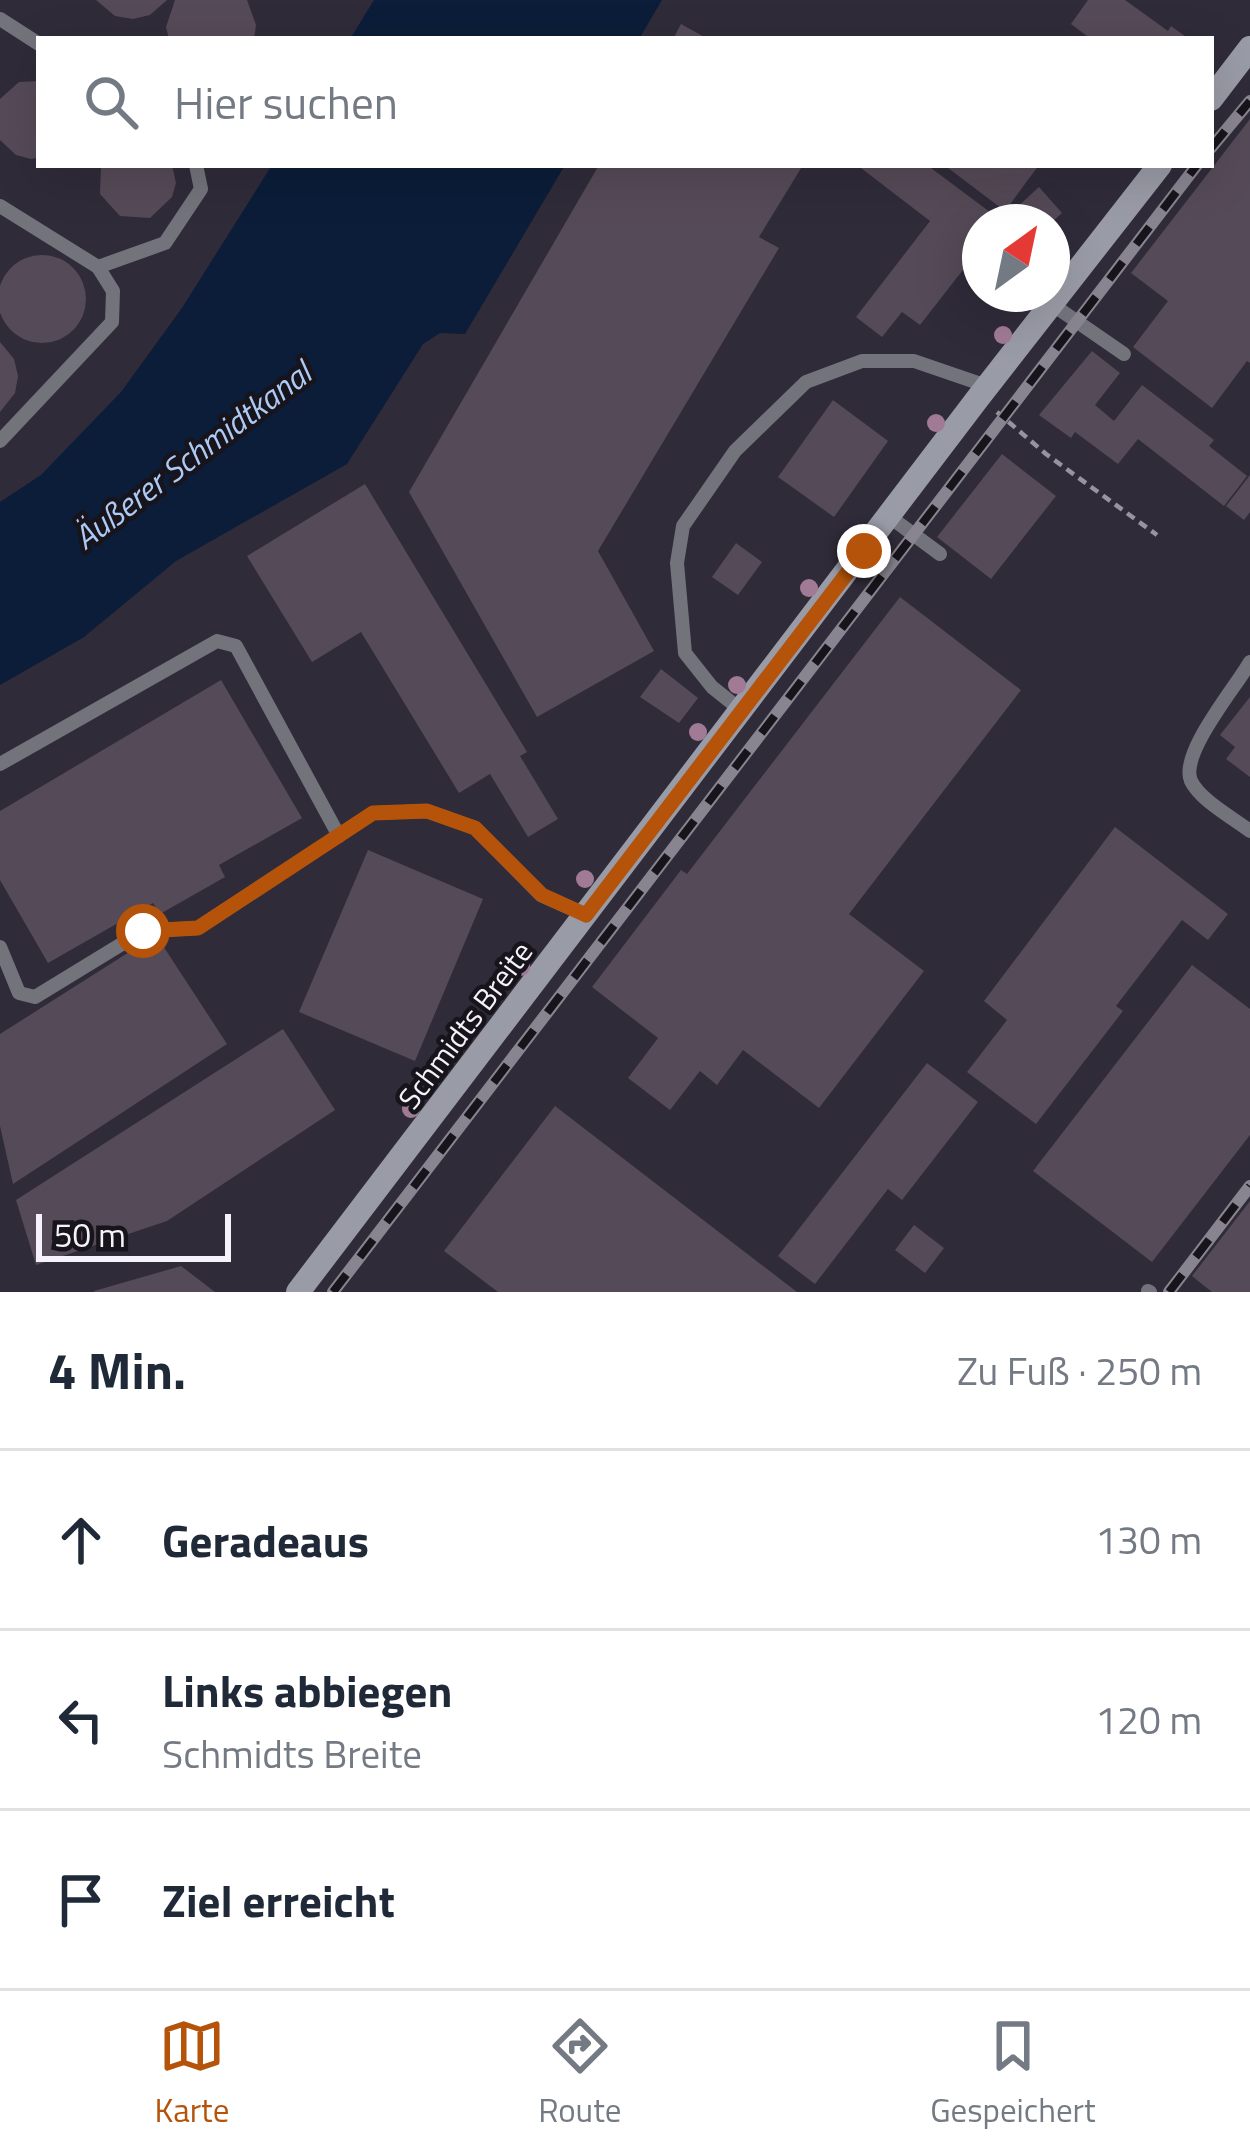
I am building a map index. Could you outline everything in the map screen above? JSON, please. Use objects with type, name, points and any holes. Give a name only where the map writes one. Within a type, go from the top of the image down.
[{"type":"main road","points":[[1214,95],[1250,48]]},
{"type":"main road","name":"Schmidts Breite","points":[[1070,282],[1158,168]]},
{"type":"main road","name":"Schmidts Breite","points":[[298,1292],[1047,312]]},
{"type":"lane","points":[[0,19],[36,42]]},
{"type":"lane","points":[[98,267],[165,243],[200,189],[196,168]]},
{"type":"lane","points":[[0,206],[98,267],[113,291],[112,322],[0,441]]},
{"type":"lane","points":[[1064,312],[1124,354]]},
{"type":"lane","points":[[742,711],[712,687],[685,653],[677,563],[682,526],[735,451],[806,382],[862,362],[914,361],[982,392]]},
{"type":"lane","points":[[890,517],[940,554]]},
{"type":"lane","points":[[0,764],[217,640],[236,646],[339,836]]},
{"type":"lane","points":[[1250,662],[1194,749],[1188,767],[1194,786],[1250,831]]},
{"type":"lane","points":[[0,946],[19,993],[34,997],[143,931],[198,928],[373,813],[427,811],[475,828],[542,895],[586,915]]},
{"type":"path","points":[[982,392],[1156,535]]},
{"type":"water","points":[[374,0],[662,0],[641,36],[352,36]]},
{"type":"water","name":"Äußerer Schmidtkanal","points":[[270,168],[563,168],[465,334],[440,333],[423,344],[347,464],[176,561],[84,637],[0,685],[0,502],[41,475],[121,392],[182,308]]},
{"type":"building","points":[[96,0],[167,0],[150,15],[133,19],[115,16]]},
{"type":"building","points":[[175,0],[247,0],[256,25],[254,36],[168,36],[166,27]]},
{"type":"building","points":[[1088,0],[1125,0],[1168,31],[1171,26],[1185,36],[1087,36],[1071,24]]},
{"type":"building","points":[[681,24],[703,36],[675,36]]},
{"type":"building","points":[[36,81],[36,158],[16,155],[0,140],[0,99],[19,82]]},
{"type":"building","points":[[1250,119],[1250,363],[1212,408],[1133,347],[1168,301],[1131,273]]},
{"type":"building","points":[[101,168],[173,168],[176,183],[172,197],[150,218],[120,216],[100,194]]},
{"type":"building","points":[[597,168],[801,168],[759,237],[779,248],[598,551],[654,651],[537,717],[409,492]]},
{"type":"building","points":[[861,168],[931,168],[979,204],[962,204],[962,271],[920,325],[902,312],[882,337],[856,317],[930,221]]},
{"type":"building","points":[[948,168],[1037,168],[1010,204],[996,204]]},
{"type":"building","points":[[1039,187],[1054,204],[1020,204]]},
{"type":"building","points":[[25,258],[59,258],[83,282],[83,316],[59,340],[25,340],[1,316],[1,282]]},
{"type":"building","points":[[0,342],[14,359],[18,376],[15,393],[0,412]]},
{"type":"building","points":[[1092,351],[1120,373],[1095,405],[1114,421],[1142,385],[1214,440],[1209,446],[1247,476],[1224,506],[1138,439],[1118,464],[1075,432],[1071,438],[1039,415]]},
{"type":"building","points":[[833,400],[888,441],[834,517],[778,477]]},
{"type":"building","points":[[1002,454],[1056,496],[991,579],[937,537]]},
{"type":"building","points":[[1250,475],[1250,512],[1244,520],[1226,506]]},
{"type":"building","points":[[365,484],[527,752],[520,756],[558,819],[528,837],[490,774],[459,793],[361,632],[312,662],[247,556]]},
{"type":"building","points":[[736,543],[762,562],[738,595],[712,577]]},
{"type":"building","points":[[900,597],[1021,690],[849,914],[924,971],[819,1108],[743,1050],[717,1085],[700,1071],[670,1110],[628,1078],[658,1038],[592,987],[681,870],[687,874]]},
{"type":"building","points":[[661,669],[698,698],[679,723],[640,697]]},
{"type":"building","points":[[221,680],[302,818],[219,865],[225,877],[160,914],[153,903],[48,963],[0,880],[0,811]]},
{"type":"building","points":[[1250,697],[1250,777],[1226,759],[1235,747],[1220,735]]},
{"type":"building","points":[[1115,827],[1228,914],[1208,940],[1182,920],[1116,1006],[1123,1011],[1036,1124],[967,1072],[1007,1020],[984,1001]]},
{"type":"building","points":[[368,850],[483,899],[415,1061],[299,1012]]},
{"type":"building","points":[[156,935],[227,1044],[13,1184],[0,1126],[0,1034]]},
{"type":"building","points":[[1192,965],[1250,1009],[1250,1135],[1152,1262],[1033,1171]]},
{"type":"building","points":[[283,1029],[335,1110],[167,1221],[36,1265],[16,1200]]},
{"type":"building","points":[[927,1063],[978,1102],[902,1200],[888,1189],[815,1284],[778,1256]]},
{"type":"building","points":[[555,1106],[797,1292],[498,1292],[444,1251]]},
{"type":"building","points":[[1250,1201],[1250,1292],[1212,1292],[1192,1276]]},
{"type":"building","points":[[914,1225],[944,1248],[925,1273],[895,1250]]},
{"type":"building","points":[[181,1266],[215,1292],[94,1292],[94,1291]]},
{"type":"railway","points":[[1214,144],[1250,101]]},
{"type":"railway","points":[[333,1292],[1195,168]]},
{"type":"railway","points":[[1169,1292],[1250,1186]]},
{"type":"route","points":[[143,931],[198,928],[373,813],[427,811],[475,828],[542,895],[586,915],[864,551]]}]
